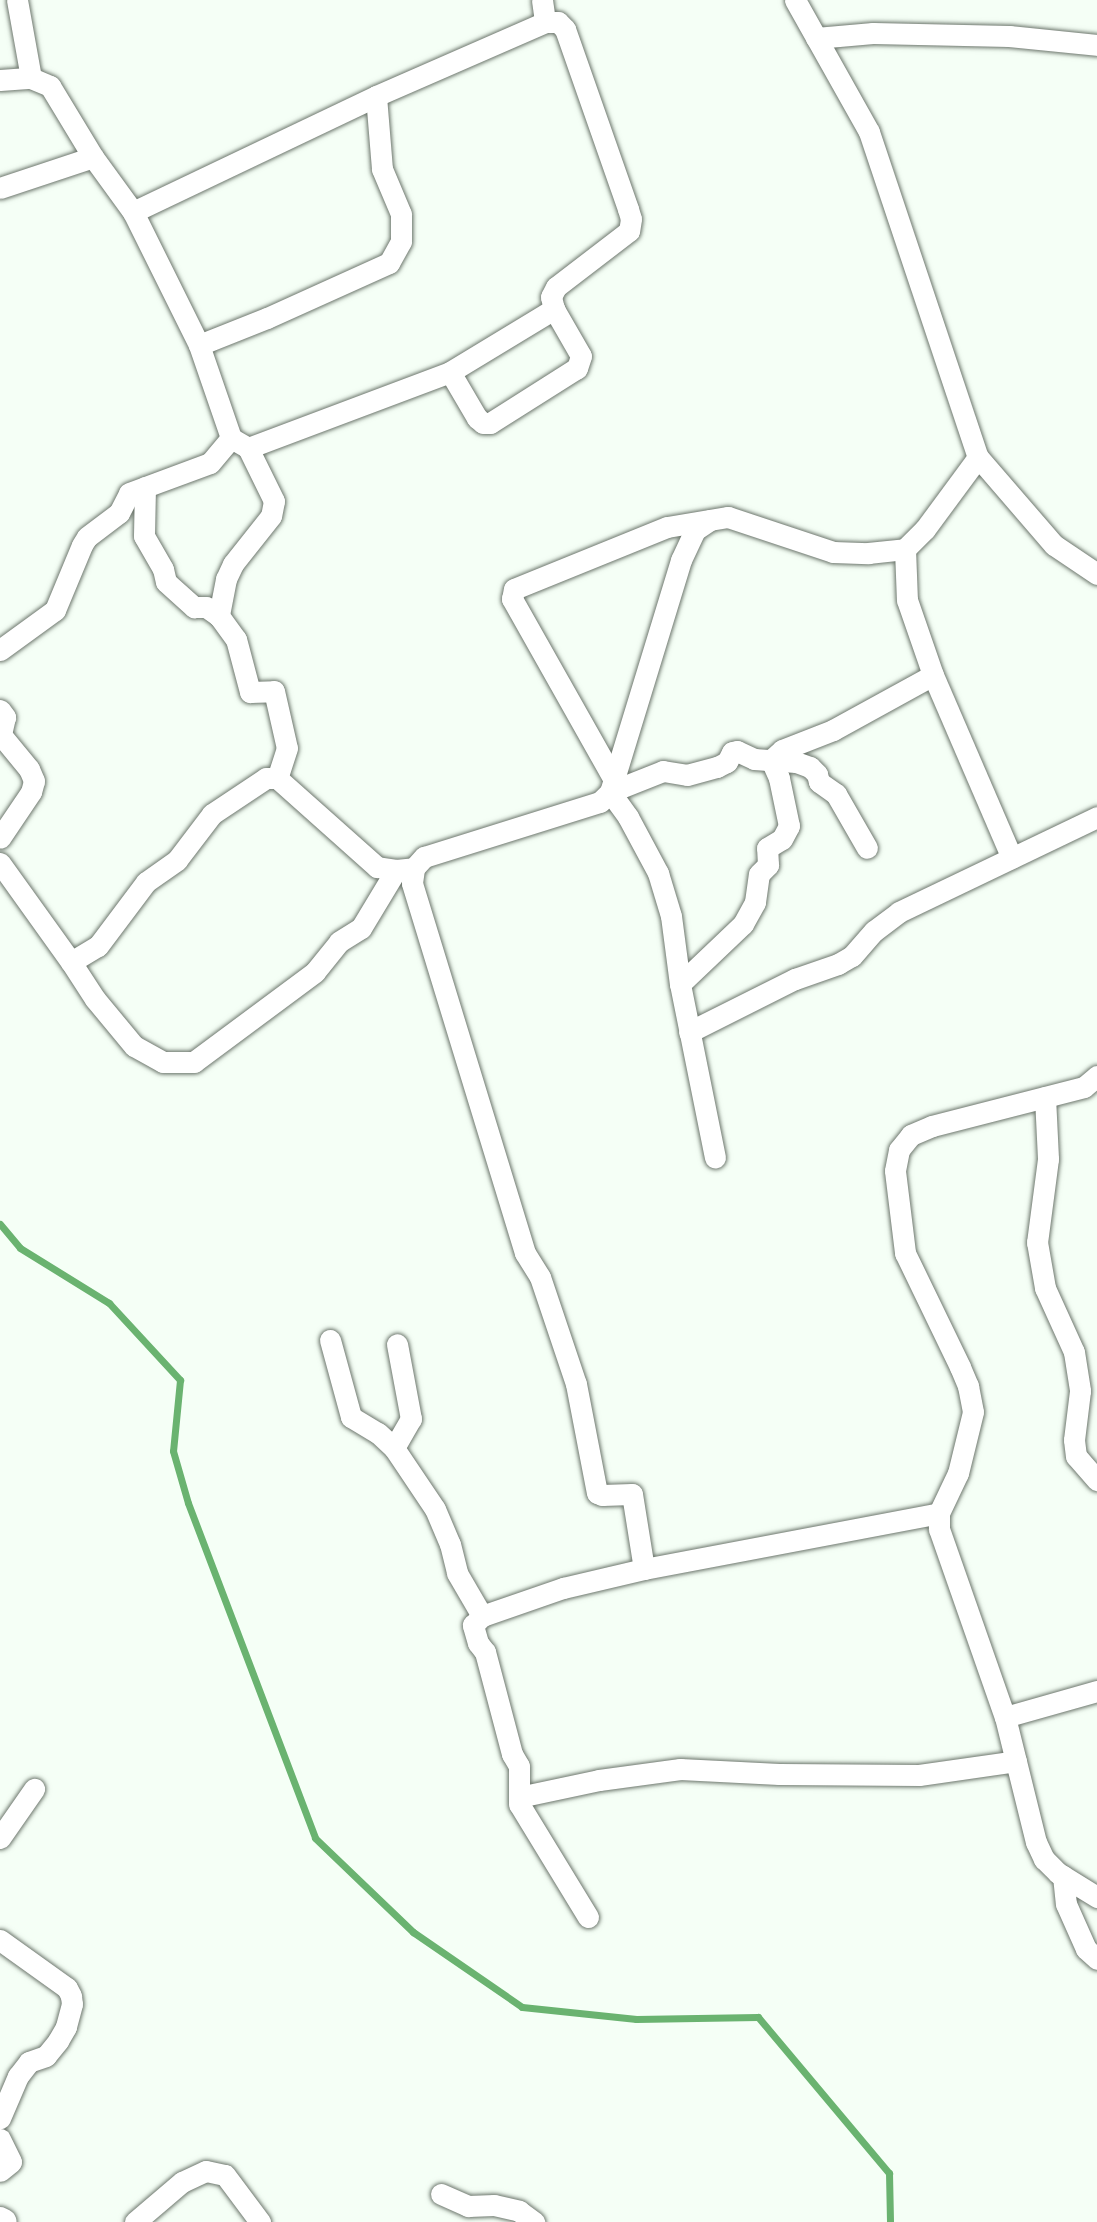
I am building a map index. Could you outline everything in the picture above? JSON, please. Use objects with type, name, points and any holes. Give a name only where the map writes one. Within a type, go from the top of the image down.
[{"type":"street","points":[[17,0],[31,78]]},
{"type":"street","points":[[542,0],[544,22]]},
{"type":"street","points":[[795,0],[869,132],[978,457],[1054,545],[1097,574]]},
{"type":"street","points":[[133,212],[376,96],[544,22],[558,22],[565,29],[631,219],[629,231],[556,287],[551,297],[554,309],[581,356],[577,368],[490,423],[483,423],[477,418],[450,372]]},
{"type":"street","points":[[816,38],[873,33],[998,36],[1097,45]]},
{"type":"street","points":[[0,80],[31,78],[50,86],[93,157],[133,212],[199,345],[240,443],[274,501],[271,516],[233,564],[226,579],[219,616]]},
{"type":"street","points":[[199,345],[267,318],[389,262],[401,242],[400,214],[382,169],[376,96]]},
{"type":"street","points":[[0,188],[93,157]]},
{"type":"street","points":[[0,650],[55,610],[87,537],[119,513],[129,493],[210,463],[240,443],[450,372],[554,309]]},
{"type":"street","points":[[715,1158],[680,984],[671,916],[658,873],[518,609],[512,593],[514,590],[667,527],[711,519],[729,517],[833,552],[868,553],[905,549],[925,529],[978,457]]},
{"type":"street","points":[[145,487],[144,536],[163,569],[166,582],[194,607],[206,607],[219,616],[236,639],[250,692],[274,690],[287,748],[277,778]]},
{"type":"street","points":[[0,863],[71,962],[94,999],[134,1046],[163,1062],[194,1062],[315,972],[339,942],[361,928],[405,869],[424,857],[600,802],[612,785],[681,560],[695,530],[711,519]]},
{"type":"street","points":[[905,549],[907,600],[933,675],[1012,858]]},
{"type":"street","points":[[771,760],[782,750],[833,730],[933,675]]},
{"type":"street","points":[[0,710],[5,717],[1,735],[29,769],[34,781],[32,792],[0,838]]},
{"type":"street","points":[[612,785],[663,771],[687,775],[717,767],[727,762],[732,752],[737,751],[754,759],[810,767],[817,774],[819,782],[836,794],[867,848]]},
{"type":"street","points":[[680,984],[743,924],[755,902],[759,874],[768,865],[767,848],[782,839],[789,826],[779,778],[771,760]]},
{"type":"street","points":[[71,962],[98,946],[146,882],[177,860],[212,814],[266,778],[277,778],[377,867],[405,869]]},
{"type":"street","points":[[689,1032],[795,979],[838,964],[852,956],[874,931],[899,912],[1097,817]]},
{"type":"street","points":[[405,869],[412,884],[525,1253],[540,1277],[576,1384],[597,1493],[602,1495],[632,1494],[644,1569]]},
{"type":"street","points":[[1097,1076],[1084,1087],[932,1126],[911,1135],[898,1150],[895,1171],[905,1253],[960,1367],[968,1386],[973,1412],[958,1473],[939,1513],[939,1529],[1005,1717],[1036,1842],[1044,1859],[1063,1876],[1097,1897]]},
{"type":"street","points":[[1045,1097],[1048,1159],[1037,1242],[1045,1288],[1074,1352],[1080,1391],[1074,1440],[1076,1456],[1097,1480]]},
{"type":"street","points":[[330,1340],[351,1417],[378,1433],[394,1449],[435,1509],[450,1544],[457,1573],[482,1616]]},
{"type":"street","points":[[394,1449],[411,1419],[397,1344]]},
{"type":"street","points":[[588,1917],[519,1804],[519,1766],[512,1754],[485,1652],[478,1643],[473,1625],[482,1616],[563,1588],[644,1569],[939,1513]]},
{"type":"street","points":[[1005,1717],[1097,1691]]},
{"type":"street","points":[[519,1797],[599,1780],[680,1769],[779,1774],[919,1775],[1016,1761]]},
{"type":"street","points":[[0,1838],[34,1789]]},
{"type":"street","points":[[1063,1876],[1066,1904],[1086,1949],[1097,1959]]},
{"type":"street","points":[[0,1940],[67,1989],[72,2004],[66,2026],[58,2042],[46,2056],[28,2062],[18,2076],[0,2118]]},
{"type":"street","points":[[0,2139],[11,2162],[0,2171]]},
{"type":"street","points":[[135,2222],[182,2182],[206,2171],[225,2175],[260,2222]]},
{"type":"street","points":[[441,2194],[468,2206],[494,2205],[519,2211],[534,2222]]},
{"type":"waterway","points":[[0,1224],[20,1248],[109,1303],[180,1380],[173,1451],[188,1503],[315,1838],[413,1932],[522,2007],[636,2019],[758,2017],[889,2173],[890,2222]]}]
